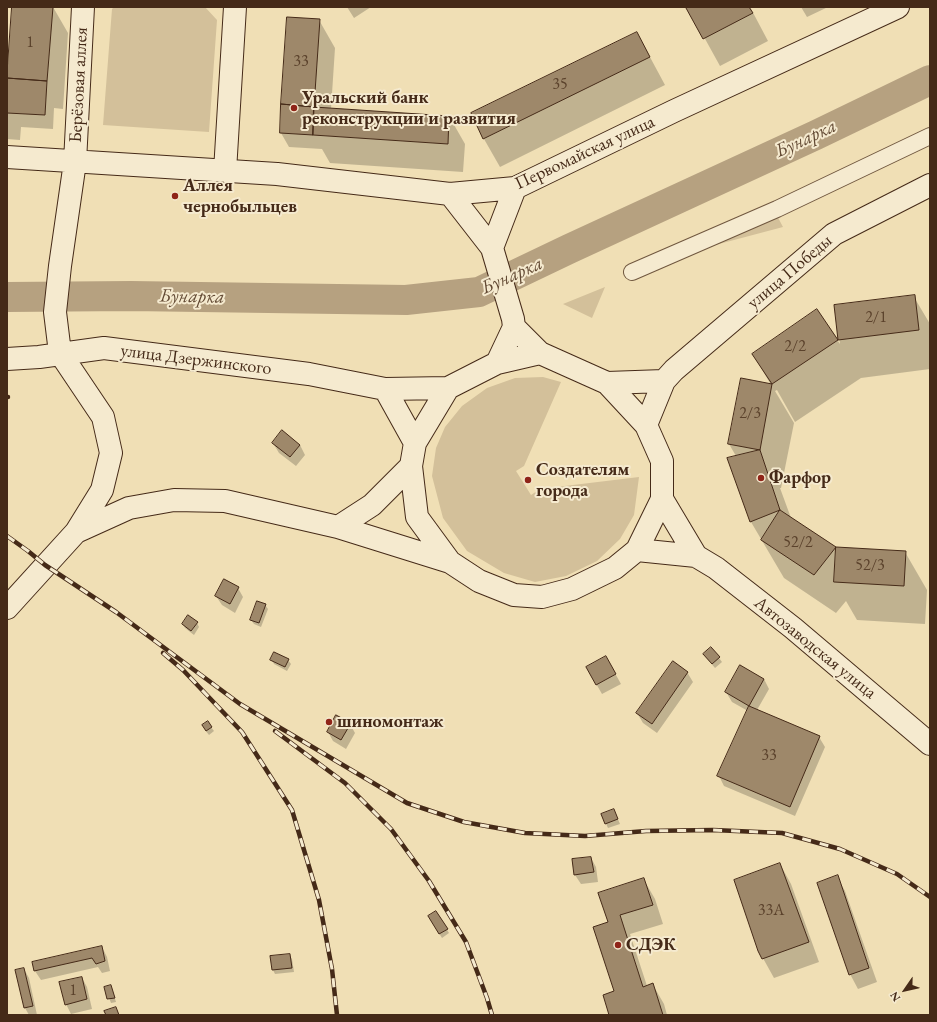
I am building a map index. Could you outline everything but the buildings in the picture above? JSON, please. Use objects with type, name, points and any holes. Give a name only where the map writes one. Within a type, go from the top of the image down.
[{"type":"main road","name":"Берёзовая аллея","points":[[60,354],[55,312],[75,162],[83,7]]},
{"type":"main road","points":[[225,171],[235,7]]},
{"type":"main road","name":"Первомайская улица","points":[[75,162],[277,174],[450,194],[514,188],[674,111],[898,7]]},
{"type":"main road","points":[[7,157],[75,162]]},
{"type":"main road","name":"улица Победы","points":[[664,380],[834,234],[930,185]]},
{"type":"main road","points":[[494,254],[514,188]]},
{"type":"main road","points":[[76,532],[130,508],[174,500],[225,501],[338,527],[450,562],[479,581],[514,595],[542,597],[572,589],[615,568],[637,550],[662,499],[662,461],[646,425],[607,383],[540,353],[514,327],[494,254],[450,194]]},
{"type":"main road","points":[[497,363],[514,327]]},
{"type":"main road","name":"улица Дзержинского","points":[[7,359],[39,357],[104,348],[309,374],[385,389],[448,388]]},
{"type":"main road","points":[[450,562],[417,517],[411,466],[415,443],[448,388],[497,363],[540,353]]},
{"type":"main road","points":[[7,608],[76,532],[102,490],[111,454],[103,417],[60,354]]},
{"type":"main road","points":[[607,383],[664,380],[646,425]]},
{"type":"main road","points":[[385,389],[415,443]]},
{"type":"main road","points":[[338,527],[372,505],[411,466]]},
{"type":"main road","points":[[662,499],[696,556]]},
{"type":"main road","points":[[637,550],[696,556]]},
{"type":"main road","name":"Автозаводская улица","points":[[696,556],[716,568],[793,628],[930,744]]},
{"type":"street","points":[[632,272],[777,208],[930,136]]},
{"type":"shaded area","points":[[114,7],[205,7],[217,20],[209,132],[103,125],[112,9]]},
{"type":"shaded area","points":[[775,212],[783,227],[700,249]]},
{"type":"shaded area","points":[[605,287],[592,318],[563,304]]},
{"type":"shaded area","points":[[543,377],[561,382],[524,466],[516,471],[531,495],[540,489],[639,477],[634,515],[620,539],[597,561],[566,576],[535,582],[504,573],[467,551],[443,518],[432,476],[436,448],[445,427],[462,406],[487,388],[515,378]]},
{"type":"waterway","name":"Бунарка","points":[[7,297],[131,296],[406,300],[479,292],[816,135],[930,80]]},
{"type":"railway","points":[[7,536],[45,565],[116,612],[240,704],[407,803],[464,822],[525,833],[585,836],[646,831],[713,830],[782,833],[840,849],[897,874],[930,897]]},
{"type":"railway","points":[[163,653],[183,670],[242,732],[292,810],[319,900],[332,969],[337,1015]]},
{"type":"railway","points":[[275,731],[345,783],[391,829],[429,881],[466,942],[492,1015]]},
{"type":"place","name":"Уральский банк реконструкции и развития","points":[[294,108]]},
{"type":"place","name":"Аллея чернобыльцев","points":[[175,196]]},
{"type":"place","name":"Фарфор","points":[[761,478]]},
{"type":"place","name":"Создателям города","points":[[528,480]]},
{"type":"place","name":"шиномонтаж","points":[[329,722]]},
{"type":"place","name":"СДЭК","points":[[618,945]]}]
